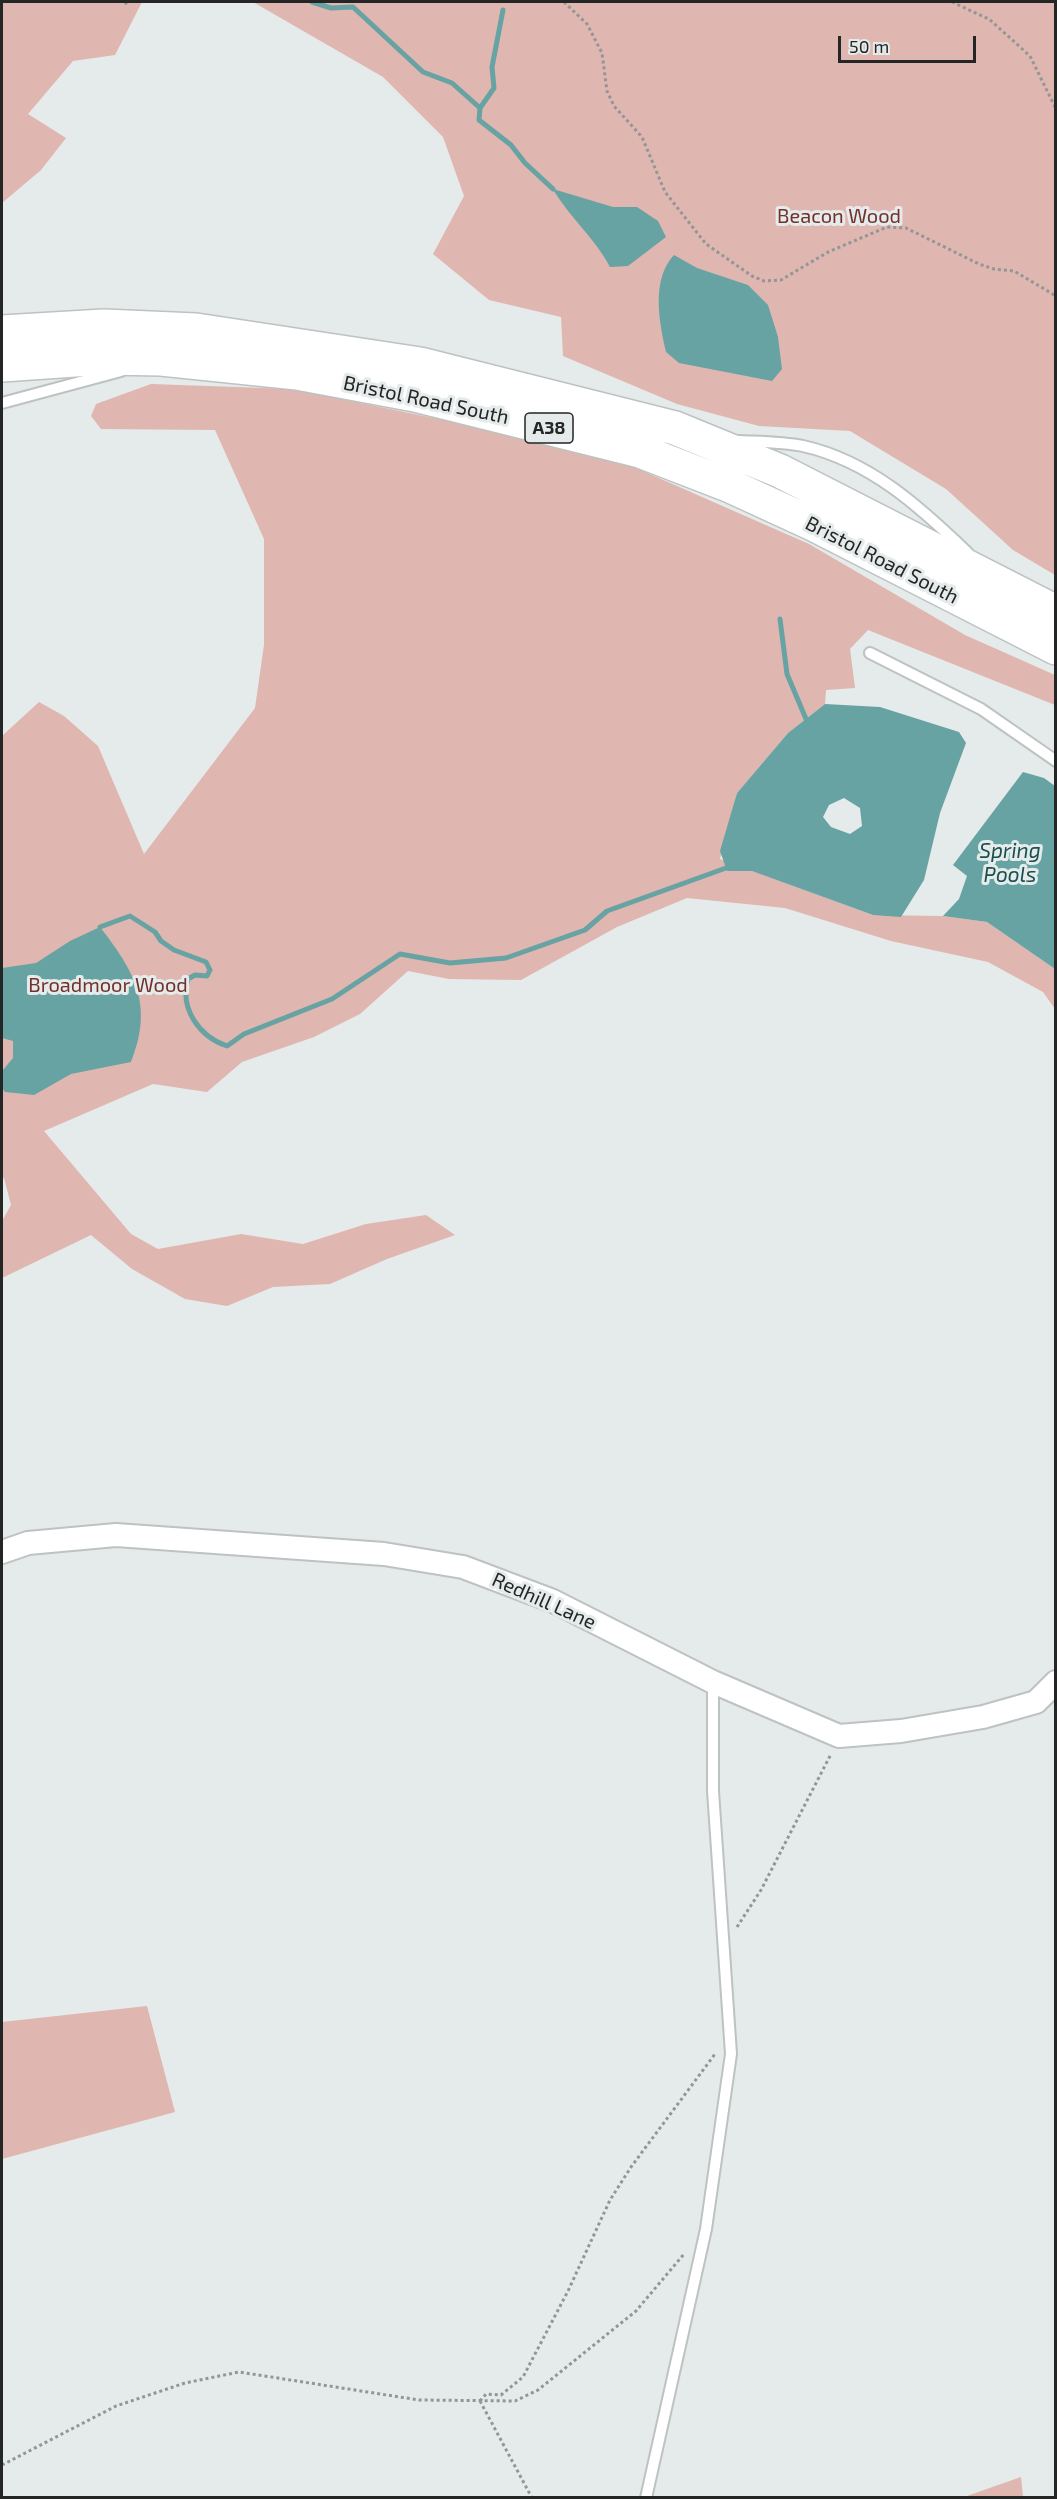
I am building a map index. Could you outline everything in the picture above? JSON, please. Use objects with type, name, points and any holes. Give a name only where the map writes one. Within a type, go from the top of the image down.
[{"type":"highway","name":"Bristol Road South","points":[[2,332],[104,326],[196,330],[420,364],[675,428],[780,471],[1056,612]]},
{"type":"highway","name":"Bristol Road South","points":[[2,365],[104,358],[161,359],[297,373],[404,393],[640,451],[728,484],[815,525],[1056,648]]},
{"type":"street","name":"Redhill Lane","points":[[2,1552],[28,1543],[116,1535],[384,1554],[463,1567],[553,1601],[713,1682],[839,1736],[901,1731],[983,1717],[1036,1701],[1056,1682]]},
{"type":"lane","points":[[2,403],[161,359]]},
{"type":"lane","points":[[870,652],[981,709],[1056,760]]},
{"type":"lane","points":[[646,2498],[706,2229],[731,2054],[713,1791],[713,1682]]},
{"type":"path","points":[[564,2],[587,24],[602,52],[607,91],[614,106],[642,137],[665,192],[706,244],[752,276],[764,281],[781,280],[828,252],[887,226],[906,228],[979,264],[994,269],[1014,271],[1056,296]]},
{"type":"path","points":[[952,2],[989,20],[1030,56],[1056,110]]},
{"type":"path","points":[[724,1946],[761,1890],[839,1736]]},
{"type":"path","points":[[480,2401],[486,2394],[501,2395],[523,2377],[568,2291],[610,2200],[663,2121],[730,2037]]},
{"type":"path","points":[[2,2465],[116,2406],[185,2383],[239,2372],[419,2400],[515,2401],[538,2390],[636,2311],[706,2229]]},
{"type":"path","points":[[480,2401],[532,2498]]},
{"type":"green space","points":[[2,2],[142,2],[115,55],[73,61],[28,114],[66,138],[41,170],[2,203]]},
{"type":"green space","name":"Beacon Wood","points":[[253,2],[1055,2],[1055,575],[1013,550],[946,489],[850,431],[759,426],[677,404],[563,356],[561,317],[489,300],[433,254],[464,196],[443,137],[383,77]]},
{"type":"green space","name":"Broadmoor Wood","points":[[151,384],[293,389],[526,437],[636,468],[809,544],[965,635],[1055,675],[1055,705],[868,630],[850,649],[855,688],[826,690],[825,704],[788,733],[737,793],[720,859],[873,915],[943,916],[987,922],[1055,969],[1055,1009],[1043,992],[988,962],[891,941],[785,908],[687,898],[617,927],[521,980],[449,979],[408,971],[360,1014],[314,1037],[242,1062],[207,1092],[153,1084],[44,1131],[131,1234],[158,1249],[241,1234],[303,1244],[366,1224],[426,1215],[455,1235],[387,1259],[330,1284],[273,1287],[227,1306],[185,1299],[132,1269],[91,1235],[2,1278],[2,1221],[11,1205],[4,1178],[2,1178],[2,736],[39,702],[64,716],[98,746],[144,854],[255,708],[264,645],[264,539],[215,430],[101,429],[91,416],[96,404]]},
{"type":"green space","points":[[147,2006],[175,2112],[2,2159],[2,2022]]},
{"type":"green space","points":[[1021,2477],[1023,2497],[964,2497]]},
{"type":"water","points":[[553,189],[613,207],[637,207],[658,221],[666,237],[628,266],[610,267]]},
{"type":"water","points":[[674,255],[697,268],[748,285],[768,305],[778,337],[782,369],[772,381],[679,363],[666,352],[659,301],[662,276]]},
{"type":"water","points":[[825,704],[880,707],[959,732],[966,743],[940,813],[924,880],[901,917],[873,915],[752,871],[727,871],[720,851],[737,793],[788,733]],"holes":[[[844,798],[860,808],[862,826],[850,834],[831,827],[823,817],[829,805]]]},
{"type":"water","name":"Spring Pools","points":[[1023,772],[1044,778],[1055,786],[1055,969],[987,922],[943,916],[959,899],[967,876],[953,865]]},
{"type":"water","points":[[100,927],[131,974],[141,1006],[138,1042],[131,1062],[71,1074],[34,1095],[5,1092],[2,1088],[2,1071],[13,1058],[13,1041],[2,1038],[2,968],[36,963],[70,941]]},
{"type":"waterway","points":[[312,2],[331,8],[353,7],[423,72],[452,83],[480,108],[479,120],[511,145],[525,163],[553,189]]},
{"type":"waterway","points":[[480,108],[494,88],[492,67],[503,10]]},
{"type":"waterway","points":[[780,619],[787,674],[806,719]]},
{"type":"waterway","points":[[100,927],[130,916],[155,932],[161,941],[174,950],[206,962],[210,970],[207,976],[195,975],[188,979],[186,1001],[200,1029],[217,1042],[227,1046],[244,1034],[332,999],[400,954],[450,963],[506,958],[585,930],[607,911],[726,868]]}]
